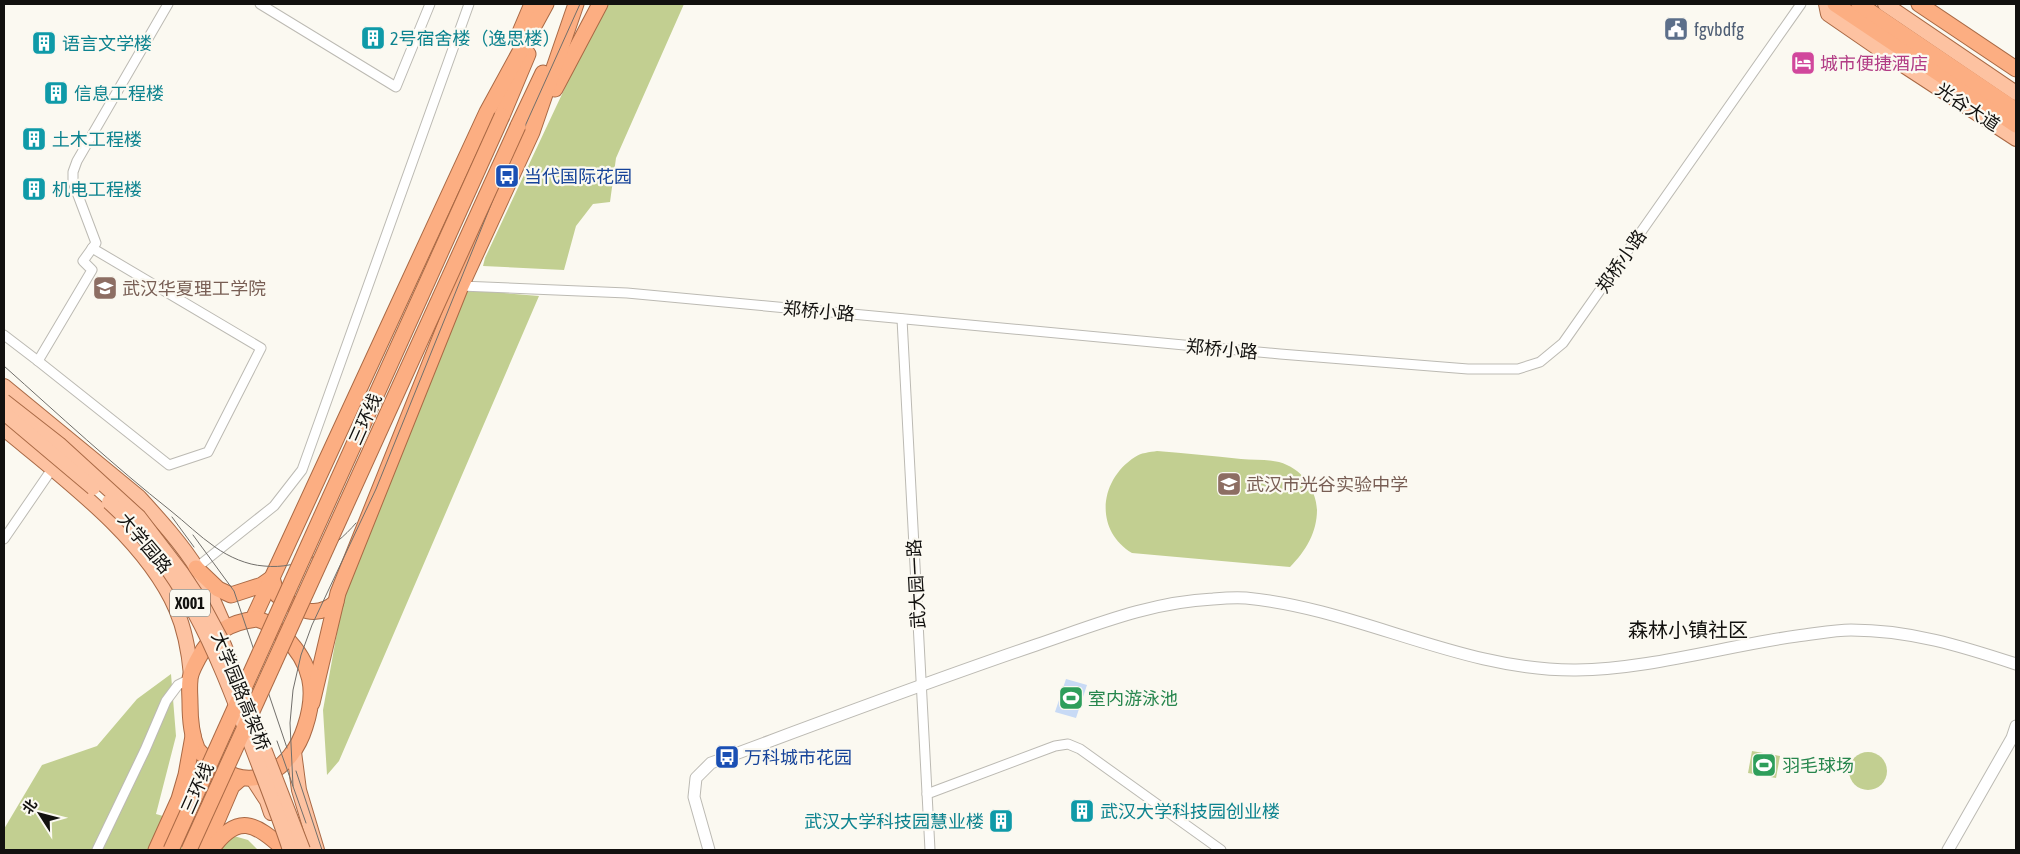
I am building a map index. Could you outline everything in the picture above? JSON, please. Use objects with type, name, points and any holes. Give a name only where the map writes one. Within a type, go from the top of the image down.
[{"type":"highway","points":[[253,619],[484,116],[532,4]]},
{"type":"highway","points":[[484,116],[548,4]]},
{"type":"highway","name":"三环线","points":[[172,850],[502,116],[548,4]]},
{"type":"highway","name":"三环线","points":[[189,850],[525,129],[576,4]]},
{"type":"highway","points":[[204,850],[232,786],[246,779],[267,774],[280,766],[294,752],[301,739],[312,703],[338,594],[461,286],[525,129],[600,4]]},
{"type":"highway","points":[[1835,4],[2016,125]]},
{"type":"highway","points":[[1859,4],[2016,110]]},
{"type":"highway","points":[[1919,4],[2016,69]]},
{"type":"highway","points":[[196,568],[218,589],[231,594],[262,585],[272,578]]},
{"type":"highway","points":[[272,578],[277,595],[304,610],[312,612],[327,610],[336,602]]},
{"type":"highway","points":[[246,779],[233,777],[219,768],[198,750],[193,735],[190,720],[190,677],[205,647],[213,637],[225,627],[239,621],[253,619],[266,622],[298,650],[304,659],[312,703]]},
{"type":"highway","points":[[156,850],[179,799],[186,775],[193,735]]},
{"type":"highway","points":[[211,850],[226,830],[245,825],[266,833],[285,850]]},
{"type":"main road","name":"光谷大道","points":[[1826,4],[1828,14],[2016,139]]},
{"type":"main road","points":[[1885,4],[2016,93]]},
{"type":"main road","name":"大学园路","points":[[4,386],[138,497],[183,548],[196,568],[225,627]]},
{"type":"main road","name":"大学园路高架桥","points":[[4,401],[59,444],[139,517],[181,572],[201,602],[224,645],[303,850]]},
{"type":"main road","name":"大学园路","points":[[4,413],[117,509],[156,552],[184,593],[201,620],[230,686],[290,850]]},
{"type":"main road","points":[[4,429],[108,518],[157,575],[176,608],[188,644],[190,677]]},
{"type":"main road","points":[[294,752],[299,790],[317,850]]},
{"type":"main road","points":[[246,779],[267,801],[285,850]]},
{"type":"street","points":[[38,361],[92,270],[83,261],[96,243],[73,182],[73,172],[77,161],[168,4]]},
{"type":"street","points":[[260,4],[396,87],[430,4]]},
{"type":"street","points":[[196,568],[274,506],[302,470],[469,4]]},
{"type":"street","name":"郑桥小路","points":[[461,286],[627,293],[1280,354],[1468,369],[1518,369],[1540,362],[1563,343],[1801,4]]},
{"type":"street","points":[[4,335],[169,465],[208,452],[261,348],[92,248]]},
{"type":"street","name":"武大园一路","points":[[902,319],[930,850]]},
{"type":"street","points":[[4,539],[52,469]]},
{"type":"street","points":[[709,850],[694,797],[696,778],[711,763],[922,684],[1135,611],[1182,600],[1243,597],[1320,611],[1484,661],[1534,669],[1578,670],[1618,667],[1774,640],[1848,630],[1903,632],[1930,638],[2016,664]]},
{"type":"street","points":[[97,850],[145,750],[166,701],[178,685],[190,677]]},
{"type":"street","points":[[1948,850],[2012,738],[2016,726]]},
{"type":"street","points":[[927,794],[1056,746],[1068,744],[1080,749],[1221,850]]},
{"type":"green space","points":[[607,4],[684,4],[616,158],[610,202],[593,204],[576,226],[564,270],[483,266],[485,258],[595,24]]},
{"type":"green space","points":[[468,290],[539,296],[339,761],[327,775],[323,710],[340,616],[331,594]]},
{"type":"green space","points":[[1157,451],[1270,460],[1294,469],[1306,480],[1316,502],[1315,526],[1306,548],[1290,567],[1132,553],[1111,532],[1107,519],[1108,491],[1114,478],[1123,467],[1137,456]]},
{"type":"green space","points":[[171,674],[176,736],[156,814],[248,840],[258,850],[4,850],[4,829],[42,765],[97,746],[137,699]]},
{"type":"green space","name":"羽毛球场","points":[[1752,751],[1780,756],[1776,778],[1748,773]]},
{"type":"green space","points":[[1868,752],[1882,757],[1887,771],[1882,785],[1868,790],[1854,785],[1849,771],[1854,757]]},
{"type":"water","name":"室内游泳池","points":[[1066,679],[1087,685],[1076,718],[1055,712]]},
{"type":"tram line","points":[[293,786],[290,723],[293,690],[301,655],[312,625],[376,489],[503,175],[580,4]]},
{"type":"tram line","points":[[4,366],[128,476],[203,538],[220,551],[232,557],[258,565],[290,565],[326,550],[356,523]]},
{"type":"tram line","points":[[172,517],[194,547]]},
{"type":"tram line","points":[[193,535],[234,591],[287,748]]},
{"type":"tram line","points":[[277,741],[306,823]]},
{"type":"tram line","points":[[296,771],[322,850]]},
{"type":"place","name":"fgvbdfg","points":[[1676,29]]},
{"type":"place","name":"2号宿舍楼（逸思楼）","points":[[373,38]]},
{"type":"place","name":"语言文学楼","points":[[44,43]]},
{"type":"place","name":"城市便捷酒店","points":[[1803,63]]},
{"type":"place","name":"信息工程楼","points":[[56,93]]},
{"type":"place","name":"土木工程楼","points":[[34,139]]},
{"type":"place","name":"当代国际花园","points":[[507,176]]},
{"type":"place","name":"机电工程楼","points":[[34,189]]},
{"type":"place","name":"武汉华夏理工学院","points":[[105,288]]},
{"type":"place","name":"武汉市光谷实验中学","points":[[1229,484]]},
{"type":"place","name":"室内游泳池","points":[[1071,698]]},
{"type":"place","name":"万科城市花园","points":[[727,757]]},
{"type":"place","name":"羽毛球场","points":[[1764,765]]},
{"type":"place","name":"武汉大学科技园创业楼","points":[[1082,811]]},
{"type":"place","name":"武汉大学科技园慧业楼","points":[[1001,821]]},
{"type":"district","name":"森林小镇社区","points":[[1688,629]]}]
